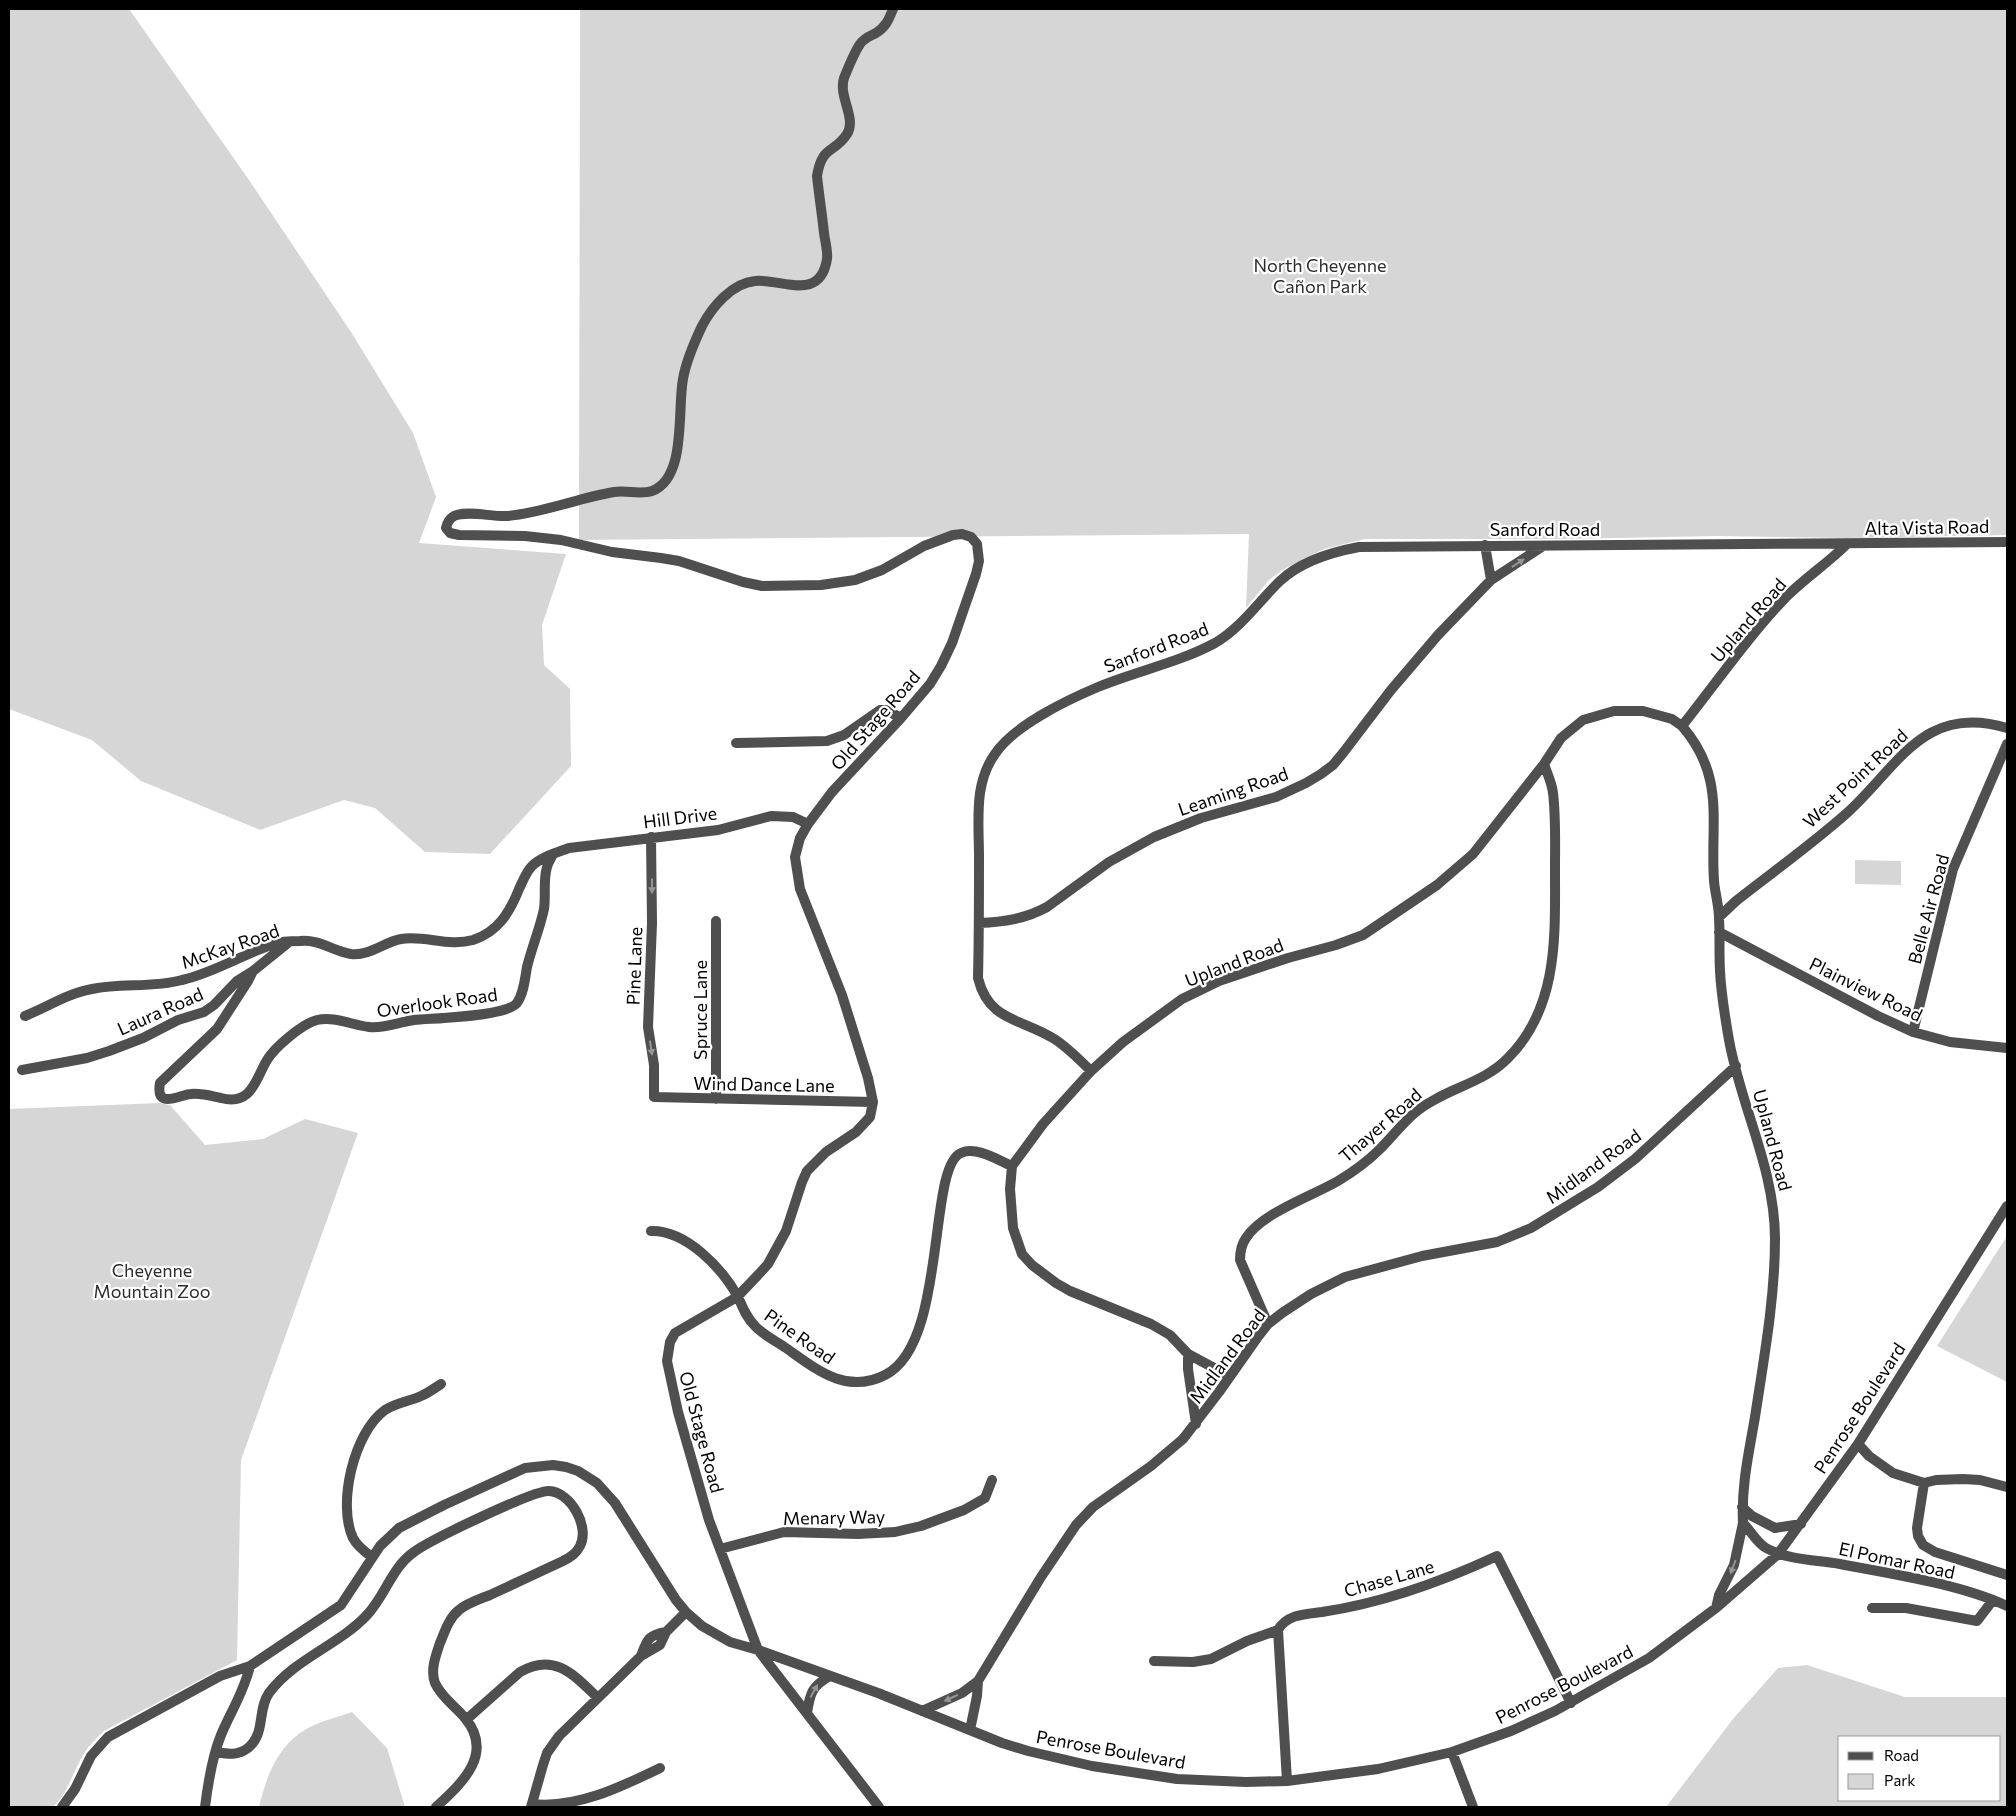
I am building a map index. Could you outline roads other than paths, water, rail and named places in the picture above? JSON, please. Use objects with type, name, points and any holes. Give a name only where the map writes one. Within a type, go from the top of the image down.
[{"type":"street","name":"Old Stage Road","points":[[879,1807],[758,1650],[720,1549],[695,1474],[672,1389],[667,1361],[670,1342],[675,1333],[737,1297],[768,1264],[786,1231],[807,1171],[826,1152],[856,1132],[870,1117],[873,1102],[868,1078],[842,995],[800,888],[795,857],[800,838],[832,792],[901,718],[930,684],[941,666],[952,643],[979,561],[977,544],[971,537],[962,534],[953,535],[924,546],[882,570],[855,580],[799,586],[762,586],[661,558],[612,552],[561,540],[525,536],[459,535],[450,533],[446,528],[448,521],[454,516],[462,514],[506,516],[615,492],[641,493],[652,491],[669,478],[676,453],[680,395],[687,361],[704,322],[731,291],[743,284],[767,281],[796,287],[808,285],[822,273],[827,257],[817,176],[818,166],[822,157],[842,140],[849,128],[850,121],[842,88],[843,80],[860,44],[885,26],[893,9]]},
{"type":"street","name":"Alta Vista Road","points":[[1847,544],[2007,542]]},
{"type":"street","name":"Sanford Road","points":[[1091,1071],[1056,1040],[1026,1024],[1004,1016],[992,1008],[985,998],[978,978],[980,794],[987,767],[994,754],[1014,734],[1054,709],[1096,688],[1189,656],[1217,642],[1240,624],[1282,580],[1299,568],[1329,554],[1368,546],[1847,544]]},
{"type":"street","name":"Upland Road","points":[[1682,726],[1745,645],[1785,598],[1847,544]]},
{"type":"street","points":[[1485,545],[1491,580]]},
{"type":"street","name":"Leaming Road","points":[[979,923],[1004,922],[1037,912],[1047,907],[1109,862],[1154,837],[1201,818],[1276,797],[1321,774],[1333,765],[1391,690],[1438,635],[1491,580],[1544,546]]},
{"type":"street","points":[[736,743],[827,741],[844,735],[880,710],[886,710],[901,718]]},
{"type":"street","name":"Upland Road","points":[[1012,1166],[1053,1112],[1091,1071],[1123,1042],[1182,999],[1201,988],[1265,965],[1363,935],[1437,885],[1473,854],[1544,764],[1561,738],[1583,720],[1614,711],[1643,711],[1672,719],[1682,726],[1700,751],[1714,792],[1714,874],[1719,917],[1720,972],[1723,999],[1736,1066],[1769,1184],[1775,1238],[1770,1314],[1744,1486],[1743,1523],[1734,1565],[1719,1595],[1716,1608]]},
{"type":"street","name":"West Point Road","points":[[1719,917],[1736,901],[1848,812],[1901,754],[1916,742],[1940,729],[1965,724],[1982,724],[2007,728]]},
{"type":"street","name":"Belle Air Road","points":[[1913,1032],[1953,869],[2007,744]]},
{"type":"street","name":"Thayer Road","points":[[1268,1324],[1240,1260],[1241,1249],[1245,1239],[1252,1231],[1297,1201],[1337,1181],[1367,1161],[1415,1112],[1430,1101],[1483,1078],[1496,1069],[1517,1048],[1538,1014],[1545,998],[1552,967],[1555,926],[1553,791],[1544,764]]},
{"type":"street","name":"Hill Drive","points":[[553,854],[576,847],[718,830],[771,816],[793,817],[808,824]]},
{"type":"street","name":"Pine Lane","points":[[651,837],[652,923],[648,1027],[654,1065],[654,1097]]},
{"type":"street","name":"McKay Road","points":[[25,1016],[82,991],[152,986],[183,980],[275,943],[315,941],[351,954],[375,950],[394,940],[404,938],[418,938],[446,943],[474,939],[487,934],[499,924],[509,912],[524,876],[533,865],[553,854]]},
{"type":"street","name":"Overlook Road","points":[[252,971],[248,981],[217,1029],[160,1083],[161,1095],[166,1099],[174,1100],[188,1094],[229,1100],[241,1099],[248,1094],[256,1083],[268,1059],[277,1047],[316,1020],[346,1021],[369,1027],[382,1027],[412,1020],[468,1016],[508,1009],[516,1004],[523,987],[544,909],[547,867],[553,854]]},
{"type":"street","name":"Spruce Lane","points":[[716,921],[716,1099]]},
{"type":"street","name":"Plainview Road","points":[[1719,932],[1878,1016],[1913,1032],[1950,1042],[2007,1048]]},
{"type":"street","name":"Laura Road","points":[[22,1070],[86,1058],[109,1051],[143,1038],[178,1020],[204,1012],[214,1005],[237,981],[290,941]]},
{"type":"street","name":"Midland Road","points":[[922,1711],[962,1693],[978,1681],[1041,1576],[1076,1526],[1093,1507],[1170,1451],[1196,1424],[1268,1324],[1311,1294],[1345,1278],[1422,1256],[1498,1242],[1550,1218],[1598,1187],[1635,1158],[1736,1066]]},
{"type":"street","name":"Wind Dance Lane","points":[[654,1097],[873,1102]]},
{"type":"street","name":"Pine Road","points":[[651,1231],[663,1231],[674,1234],[700,1251],[737,1297],[744,1314],[755,1327],[819,1371],[834,1379],[860,1382],[885,1376],[895,1369],[914,1341],[922,1322],[946,1176],[951,1163],[962,1152],[975,1152],[1012,1166]]},
{"type":"street","points":[[1012,1166],[1010,1189],[1013,1228],[1022,1254],[1032,1265],[1070,1291],[1151,1324],[1170,1335],[1188,1354],[1229,1376]]},
{"type":"street","name":"Penrose Boulevard","points":[[62,1807],[74,1789],[91,1756],[108,1738],[220,1676],[250,1666],[341,1605],[372,1557],[388,1537],[399,1528],[510,1474],[539,1466],[566,1467],[578,1471],[597,1483],[615,1503],[668,1588],[686,1612],[716,1635],[730,1642],[830,1676],[1028,1751],[1125,1772],[1212,1781],[1287,1781],[1378,1768],[1452,1752],[1511,1731],[1570,1703],[1649,1658],[1716,1608],[1778,1554],[1858,1444],[2007,1206]]},
{"type":"street","points":[[1188,1354],[1188,1369],[1196,1424]]},
{"type":"street","points":[[372,1557],[356,1544],[349,1523],[347,1506],[348,1488],[356,1452],[371,1425],[386,1410],[422,1396],[441,1384]]},
{"type":"street","points":[[1858,1444],[1869,1456],[1893,1472],[1924,1483],[1936,1480],[1963,1479],[1980,1480],[2007,1487]]},
{"type":"street","name":"Menary Way","points":[[720,1549],[784,1532],[858,1534],[895,1532],[921,1526],[964,1510],[986,1498],[992,1480]]},
{"type":"street","points":[[1924,1483],[1917,1528],[1918,1536],[1923,1545],[1935,1552],[2007,1576]]},
{"type":"street","points":[[216,1752],[232,1755],[248,1748],[260,1731],[262,1709],[270,1692],[312,1655],[358,1623],[367,1614],[399,1567],[415,1551],[527,1496],[549,1491],[558,1493],[566,1498],[581,1521],[582,1540],[580,1548],[573,1556],[460,1609],[448,1624],[436,1654],[433,1675],[439,1691],[467,1720],[477,1745],[473,1764],[462,1782],[436,1807]]},
{"type":"street","points":[[1742,1506],[1752,1516],[1775,1528],[1801,1524]]},
{"type":"street","points":[[1743,1523],[1764,1547],[1778,1554]]},
{"type":"street","name":"El Pomar Road","points":[[1778,1554],[1840,1564],[1936,1584],[1993,1600],[2007,1606]]},
{"type":"street","name":"Chase Lane","points":[[1278,1630],[1282,1623],[1297,1615],[1356,1606],[1380,1600],[1445,1579],[1497,1556],[1570,1703]]},
{"type":"street","points":[[1872,1608],[1906,1608],[1977,1621],[1993,1600]]},
{"type":"street","points":[[660,1768],[619,1787],[574,1802],[550,1806],[531,1806],[543,1764],[552,1744],[641,1656],[646,1643],[653,1634],[666,1632],[686,1612]]},
{"type":"street","points":[[1154,1661],[1193,1662],[1211,1659],[1278,1630],[1287,1781]]},
{"type":"street","points":[[467,1720],[520,1672],[530,1666],[540,1664],[559,1666],[568,1670],[598,1698]]},
{"type":"street","points":[[205,1807],[220,1736],[246,1685],[250,1666]]},
{"type":"street","points":[[807,1713],[810,1695],[818,1683],[830,1676]]},
{"type":"street","name":"Midland Road","points":[[970,1730],[978,1681]]},
{"type":"street","points":[[1452,1752],[1473,1807]]},
{"type":"park label","name":"North Cheyenne Cañon Park","points":[[1320,275]]},
{"type":"park label","name":"Cheyenne Mountain Zoo","points":[[152,1280]]}]
